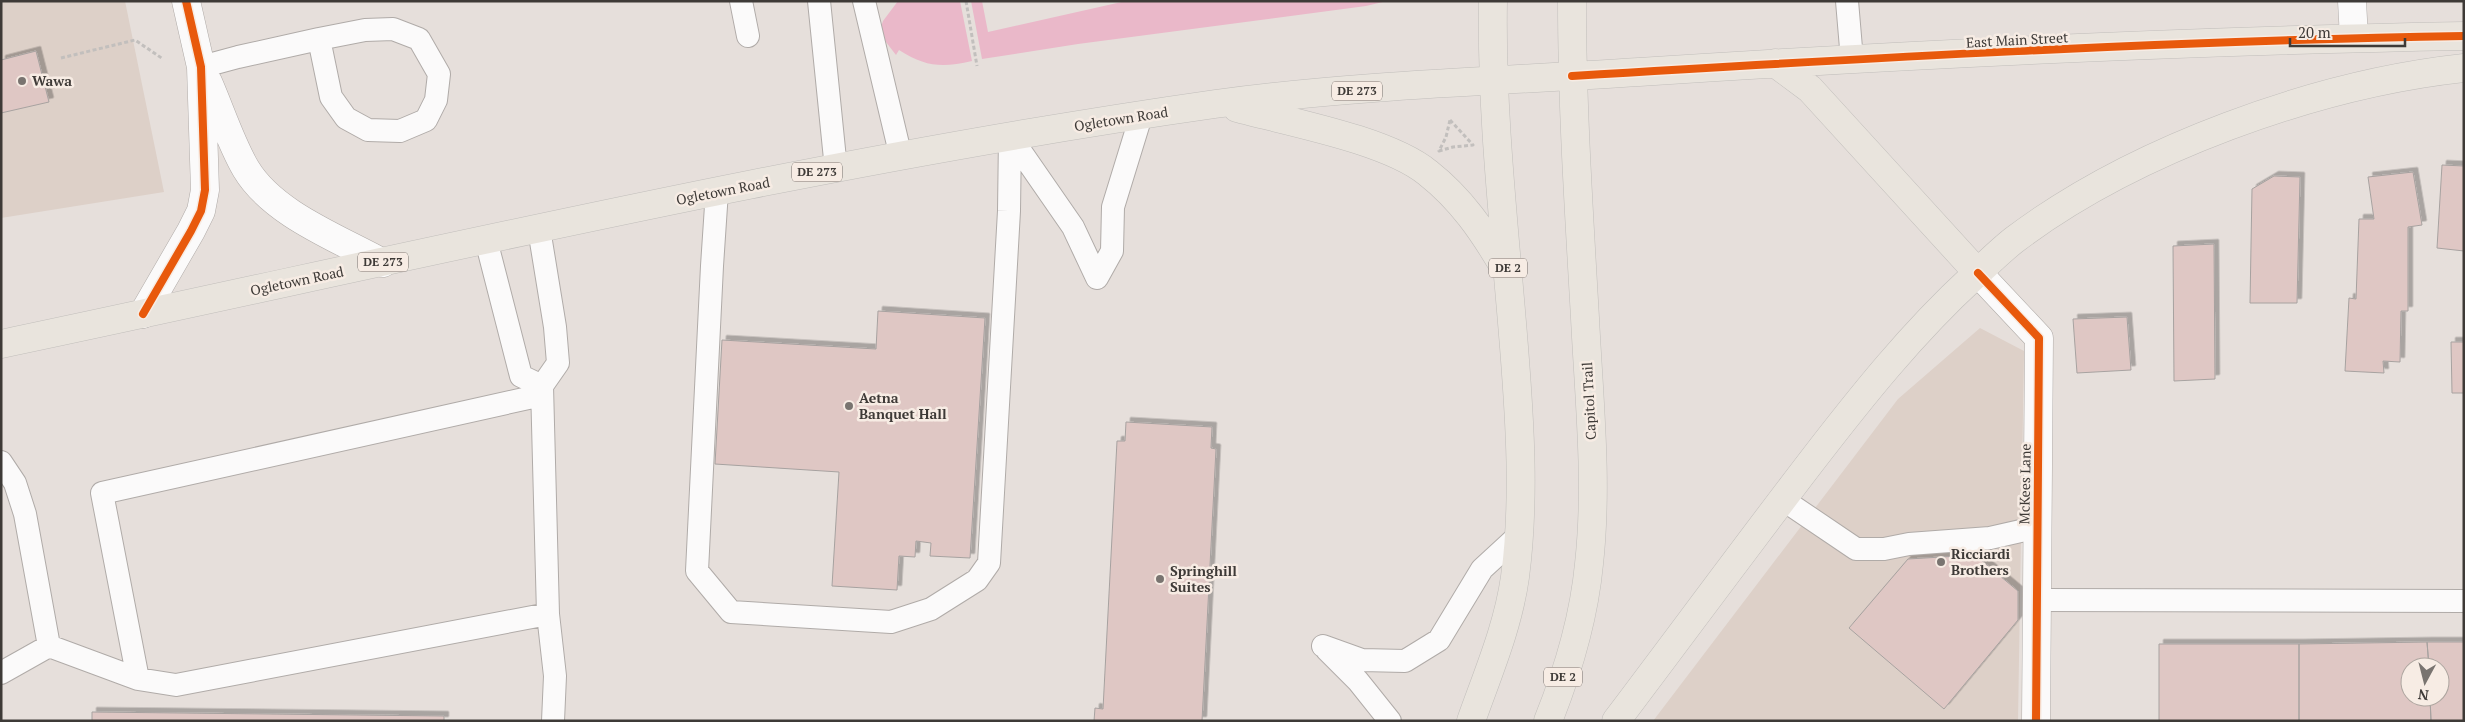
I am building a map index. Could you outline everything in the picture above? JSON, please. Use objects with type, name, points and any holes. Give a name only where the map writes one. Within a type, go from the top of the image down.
[{"type":"main road","points":[[1492,81],[1493,1]]},
{"type":"main road","name":"Capitol Trail","points":[[1548,721],[1577,632],[1589,564],[1592,498],[1591,431],[1572,76],[1572,1]]},
{"type":"main road","name":"East Main Street","points":[[1572,76],[1775,63],[2354,38],[2464,36]]},
{"type":"main road","points":[[1775,63],[1810,89],[1978,272]]},
{"type":"main road","points":[[1616,721],[1782,499],[1880,374],[1940,308],[2013,240],[2084,193],[2158,155],[2207,135],[2369,83],[2426,72],[2464,68]]},
{"type":"main road","name":"Ogletown Road","points":[[1,344],[717,192],[1010,136],[1221,103],[1572,76]]},
{"type":"main road","name":"DE 2","points":[[1471,721],[1506,625],[1520,534],[1520,447],[1492,81]]},
{"type":"main road","points":[[1221,103],[1363,142],[1399,157],[1426,172],[1472,216],[1508,274]]},
{"type":"street","points":[[143,314],[201,211],[205,190],[206,158],[201,66],[186,1]]},
{"type":"street","points":[[2352,1],[2354,38]]},
{"type":"street","points":[[201,66],[246,169],[265,192],[291,213],[383,262]]},
{"type":"street","name":"McKees Lane","points":[[1978,272],[2040,338],[2036,721]]},
{"type":"lane","points":[[741,1],[748,36]]},
{"type":"lane","points":[[819,1],[836,169]]},
{"type":"lane","points":[[1847,1],[1852,60]]},
{"type":"lane","points":[[868,5],[901,157]]},
{"type":"lane","points":[[201,66],[318,39],[365,30],[393,29],[419,40],[439,74],[436,100],[426,120],[400,131],[368,130],[346,118],[331,97],[318,39]]},
{"type":"lane","points":[[1010,136],[1073,227],[1097,278],[1112,251],[1113,207],[1141,116]]},
{"type":"lane","points":[[717,192],[698,571],[731,612],[891,622],[932,609],[977,580],[989,562],[1009,211],[1010,136]]},
{"type":"lane","points":[[539,229],[555,327],[558,364],[542,390],[548,614],[555,676],[553,721]]},
{"type":"lane","points":[[486,240],[521,376],[542,390]]},
{"type":"lane","points":[[138,679],[102,493],[542,390]]},
{"type":"lane","points":[[1,462],[16,483],[25,514],[49,646]]},
{"type":"lane","points":[[1782,499],[1856,549],[1884,549],[1909,544],[1990,538],[2038,527]]},
{"type":"lane","points":[[1390,721],[1358,681],[1323,646],[1362,660],[1405,661],[1439,640],[1482,569],[1520,534]]},
{"type":"lane","points":[[2037,600],[2464,601]]},
{"type":"lane","points":[[1,673],[49,646],[138,679],[176,684],[548,614]]},
{"type":"path","points":[[966,1],[977,66]]},
{"type":"path","points":[[61,58],[135,40],[166,61]]},
{"type":"path","points":[[1450,120],[1473,145],[1453,146],[1439,151],[1446,137],[1450,120]]},
{"type":"shaded area","points":[[1,1],[125,1],[164,192],[1,218]]},
{"type":"shaded area","points":[[898,1],[960,1],[972,61],[943,65],[926,63],[899,50],[896,55],[879,33],[883,21]]},
{"type":"shaded area","points":[[971,1],[982,1],[988,32],[1126,1],[1387,1],[1366,6],[1078,44],[982,59]]},
{"type":"shaded area","points":[[1980,328],[2024,351],[2018,721],[1653,721],[1898,399]]},
{"type":"building","name":"Wawa","points":[[36,51],[49,102],[1,113],[1,60]]},
{"type":"building","points":[[2442,165],[2464,166],[2464,251],[2437,248]]},
{"type":"building","points":[[2413,172],[2422,225],[2408,227],[2408,311],[2401,311],[2400,362],[2383,361],[2384,373],[2345,371],[2349,298],[2356,299],[2359,219],[2374,219],[2368,177]]},
{"type":"building","points":[[2274,176],[2300,177],[2297,303],[2250,303],[2252,189]]},
{"type":"building","points":[[2214,244],[2215,379],[2174,381],[2173,246]]},
{"type":"building","name":"Aetna Banquet Hall","points":[[878,311],[985,318],[970,558],[930,556],[931,543],[916,541],[915,557],[899,556],[897,590],[832,586],[839,472],[715,464],[722,340],[876,349]]},
{"type":"building","points":[[2127,317],[2131,370],[2077,373],[2073,319]]},
{"type":"building","points":[[2451,342],[2464,342],[2464,393],[2452,393]]},
{"type":"building","name":"Springhill Suites","points":[[1126,422],[1212,427],[1211,448],[1216,449],[1202,721],[1094,721],[1095,708],[1103,709],[1117,441],[1125,441]]},
{"type":"building","points":[[1975,555],[2018,591],[2018,620],[1944,709],[1849,628],[1908,559]]},
{"type":"building","points":[[2427,642],[2464,642],[2464,721],[2431,721],[2430,707],[2450,707],[2450,657],[2428,657]]},
{"type":"building","points":[[2427,642],[2428,657],[2400,657],[2400,707],[2430,707],[2431,721],[2299,721],[2299,644]]},
{"type":"building","points":[[2159,644],[2299,644],[2299,721],[2159,721]]},
{"type":"building","points":[[92,712],[444,716],[444,721],[92,721]]},
{"type":"cycle path","points":[[143,314],[191,231],[201,211],[205,190],[201,67],[186,1]]},
{"type":"cycle path","points":[[1572,76],[2129,46],[2464,36]]},
{"type":"cycle path","points":[[1978,273],[2039,338],[2036,721]]},
{"type":"place","name":"Wawa","points":[[22,81]]},
{"type":"place","name":"Aetna Banquet Hall","points":[[849,406]]},
{"type":"place","name":"Ricciardi Brothers","points":[[1941,562]]},
{"type":"place","name":"Springhill Suites","points":[[1160,579]]}]
